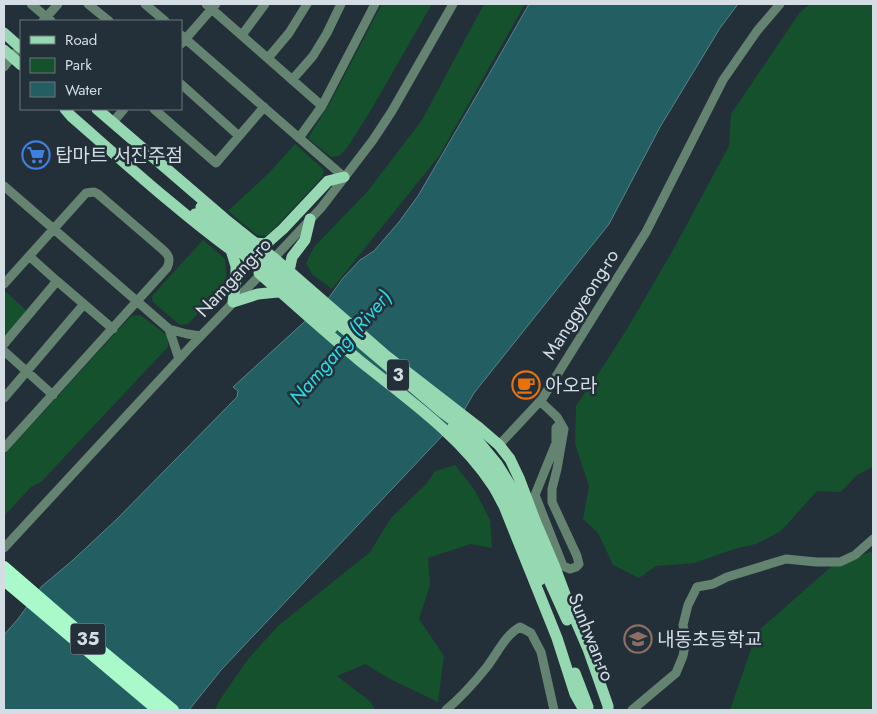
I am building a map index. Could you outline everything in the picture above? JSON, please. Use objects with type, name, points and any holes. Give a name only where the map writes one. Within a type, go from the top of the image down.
[{"type":"highway","name":"35","points":[[4,567],[86,638],[174,710]]},
{"type":"highway","name":"35","points":[[4,580],[158,710]]},
{"type":"main road","points":[[4,33],[20,46]]},
{"type":"main road","points":[[8,54],[20,64]]},
{"type":"main road","points":[[66,110],[127,165],[260,274],[278,292],[338,343],[437,424],[474,460],[493,486],[504,506],[557,638],[575,694],[584,710]]},
{"type":"main road","name":"3","points":[[73,110],[198,210],[460,435],[486,464],[507,498],[544,579]]},
{"type":"main road","name":"3","points":[[91,110],[198,210]]},
{"type":"main road","points":[[98,110],[225,219],[274,258],[384,354],[478,426],[510,459],[588,649],[608,710]]},
{"type":"main road","points":[[255,243],[266,244],[283,229],[328,181],[344,177]]},
{"type":"main road","points":[[289,271],[292,257],[305,240],[310,219]]},
{"type":"main road","points":[[231,250],[236,266],[233,302],[258,294],[278,292]]},
{"type":"main road","points":[[474,460],[498,445]]},
{"type":"main road","name":"Sunhwan-ro","points":[[544,579],[589,710]]},
{"type":"main road","name":"Sunhwan-ro","points":[[544,579],[580,648],[602,710]]},
{"type":"street","points":[[31,4],[46,20],[58,4]]},
{"type":"street","points":[[88,4],[108,20]]},
{"type":"street","points":[[145,4],[164,20]]},
{"type":"street","points":[[242,36],[265,4]]},
{"type":"street","points":[[268,58],[289,33],[307,4]]},
{"type":"street","points":[[292,80],[318,48],[341,4]]},
{"type":"street","points":[[299,138],[322,106],[374,4]]},
{"type":"street","name":"Namgang-ro","points":[[4,548],[321,208],[373,140],[392,111],[453,4]]},
{"type":"street","name":"Manggyeong-ro","points":[[498,445],[540,401],[646,232],[723,80],[757,31],[780,4]]},
{"type":"street","points":[[322,106],[242,36],[211,6],[183,39],[344,177]]},
{"type":"street","points":[[4,67],[8,54],[20,48]]},
{"type":"street","points":[[182,85],[239,136]]},
{"type":"street","points":[[155,110],[216,163],[264,107]]},
{"type":"street","points":[[113,122],[123,110]]},
{"type":"street","points":[[4,186],[169,329],[201,336]]},
{"type":"street","points":[[4,284],[86,193],[94,192],[98,194],[168,254],[170,258],[167,268],[4,448]]},
{"type":"street","points":[[29,256],[113,329]]},
{"type":"street","points":[[4,344],[57,281]]},
{"type":"street","points":[[4,398],[84,304]]},
{"type":"street","points":[[169,329],[179,359]]},
{"type":"street","points":[[4,351],[53,395]]},
{"type":"street","points":[[546,391],[550,411]]},
{"type":"street","points":[[540,401],[557,418],[564,429],[552,489],[552,502],[578,556],[579,564],[576,568],[570,569],[563,566],[535,495],[556,443],[556,428],[560,424]]},
{"type":"street","points":[[529,413],[550,411]]},
{"type":"street","points":[[632,710],[676,673],[683,656],[686,640],[683,625],[688,605],[696,587],[713,584],[727,577],[786,559],[840,562],[855,555],[873,539]]},
{"type":"street","points":[[446,710],[485,669],[512,631],[520,627],[531,633],[541,652],[554,710]]},
{"type":"green space","points":[[382,4],[432,4],[347,148],[339,156],[331,157],[308,138],[331,101]]},
{"type":"green space","points":[[484,4],[525,4],[439,156],[332,289],[312,274],[306,263],[314,247],[367,192],[422,120]]},
{"type":"green space","points":[[810,4],[873,4],[873,467],[857,475],[841,492],[817,491],[781,531],[756,544],[734,549],[695,563],[656,566],[639,578],[613,565],[598,533],[583,519],[589,486],[575,444],[576,406],[627,329],[673,250],[729,146],[731,114],[800,12]]},
{"type":"green space","points":[[295,144],[324,170],[323,176],[274,229],[266,236],[257,235],[228,211],[269,173]]},
{"type":"green space","points":[[203,240],[225,259],[227,283],[188,324],[180,325],[153,302],[152,296]]},
{"type":"green space","points":[[5,291],[28,312],[4,339],[4,293]]},
{"type":"green space","points":[[140,315],[168,336],[168,347],[41,482],[31,487],[4,516],[4,455],[131,316]]},
{"type":"green space","points":[[455,465],[474,489],[490,520],[492,548],[471,544],[428,558],[430,585],[419,619],[444,656],[438,702],[388,678],[365,664],[337,676],[371,702],[375,710],[215,710],[219,701],[248,659],[278,626],[370,552],[391,518],[427,483],[435,471]]},
{"type":"green space","points":[[873,551],[873,710],[730,710],[757,632],[831,567]]},
{"type":"water","name":"Namgang (River)","points":[[529,4],[738,4],[720,28],[660,127],[609,224],[474,393],[460,417],[221,670],[189,710],[4,710],[4,635],[41,587],[117,519],[237,397],[238,391],[233,387],[325,303],[343,278],[360,260],[374,251],[399,222],[418,196]]},
{"type":"place","name":"탑마트 서진주점","points":[[36,155]]},
{"type":"place","name":"아오라","points":[[526,385]]},
{"type":"place","name":"내동초등학교","points":[[638,639]]}]
